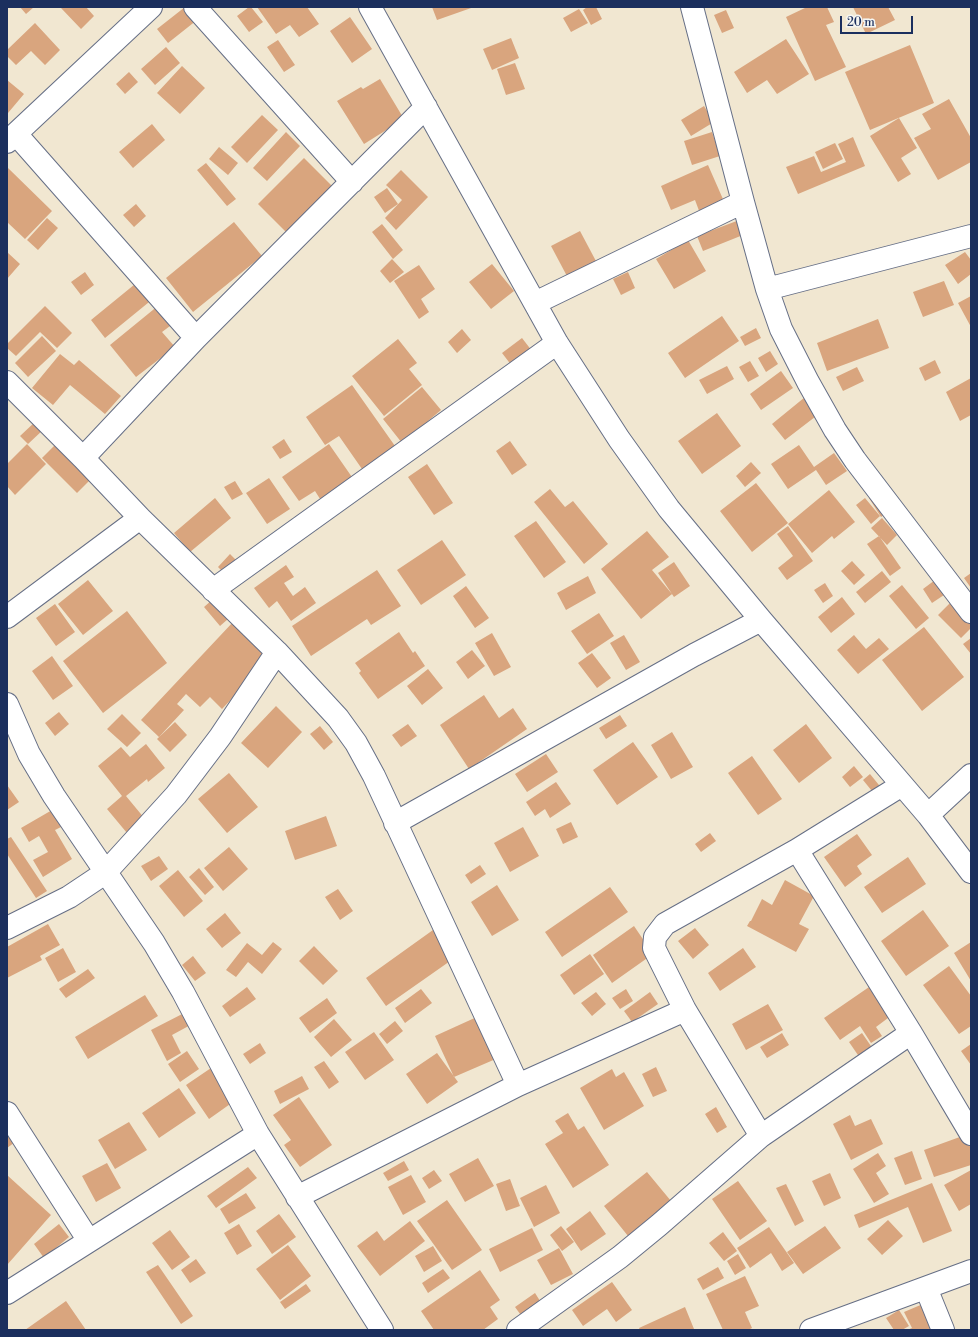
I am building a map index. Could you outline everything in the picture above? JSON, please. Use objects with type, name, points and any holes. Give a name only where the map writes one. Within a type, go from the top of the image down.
[{"type":"street","points":[[151,7],[11,138],[196,338]]},
{"type":"street","points":[[195,7],[352,182]]},
{"type":"street","points":[[370,7],[534,303],[619,439],[669,509],[761,620],[928,815],[971,872]]},
{"type":"street","points":[[692,7],[767,289],[781,329],[835,430],[855,460],[971,612]]},
{"type":"street","points":[[83,458],[196,338],[426,107]]},
{"type":"street","points":[[534,303],[743,202]]},
{"type":"street","points":[[767,289],[971,236]]},
{"type":"street","points":[[214,590],[557,342]]},
{"type":"street","points":[[7,382],[140,518],[277,652],[338,718],[356,743],[374,776],[518,1085]]},
{"type":"street","points":[[7,617],[140,518]]},
{"type":"street","points":[[395,822],[687,659],[761,620]]},
{"type":"street","points":[[7,928],[69,897],[105,873],[176,795],[220,737],[277,652]]},
{"type":"street","points":[[7,704],[16,728],[32,760],[105,873],[150,938],[183,992],[258,1134],[382,1330]]},
{"type":"street","points":[[928,815],[971,775]]},
{"type":"street","points":[[761,1136],[685,1010],[654,948],[655,936],[665,924],[797,850],[902,785]]},
{"type":"street","points":[[797,850],[911,1033],[971,1134]]},
{"type":"street","points":[[297,1196],[518,1085],[685,1010]]},
{"type":"street","points":[[518,1330],[620,1256],[761,1136],[911,1033]]},
{"type":"street","points":[[7,1113],[89,1241]]},
{"type":"street","points":[[7,1294],[258,1134]]},
{"type":"street","points":[[811,1330],[971,1271]]},
{"type":"street","points":[[926,1288],[943,1330]]},
{"type":"building","points":[[20,7],[34,7],[26,14]]},
{"type":"building","points":[[86,7],[94,16],[81,29],[61,8]]},
{"type":"building","points":[[185,7],[197,20],[168,43],[157,29]]},
{"type":"building","points":[[251,7],[263,22],[249,32],[237,16]]},
{"type":"building","points":[[257,7],[307,7],[319,24],[299,37],[290,25],[276,34]]},
{"type":"building","points":[[432,7],[474,7],[437,20]]},
{"type":"building","points":[[587,7],[596,7],[602,19],[591,25],[583,10]]},
{"type":"building","points":[[807,7],[827,7],[834,22],[826,25],[846,67],[815,81],[786,17]]},
{"type":"building","points":[[853,7],[888,7],[895,20],[866,34]]},
{"type":"building","points":[[579,9],[588,23],[571,32],[563,18]]},
{"type":"building","points":[[726,10],[734,28],[722,33],[714,15]]},
{"type":"building","points":[[350,17],[372,49],[352,63],[330,31]]},
{"type":"building","points":[[35,23],[60,50],[45,65],[31,51],[16,65],[7,56],[7,50]]},
{"type":"building","points":[[511,38],[519,58],[492,70],[483,49]]},
{"type":"building","points":[[786,39],[809,74],[777,94],[767,80],[747,93],[734,72]]},
{"type":"building","points":[[278,40],[295,65],[284,72],[267,47]]},
{"type":"building","points":[[910,45],[934,103],[870,130],[845,72]]},
{"type":"building","points":[[166,47],[180,63],[155,85],[141,69]]},
{"type":"building","points":[[515,63],[525,89],[506,95],[497,69]]},
{"type":"building","points":[[182,66],[205,88],[180,114],[157,93]]},
{"type":"building","points":[[129,72],[138,82],[125,94],[116,84]]},
{"type":"building","points":[[380,79],[404,119],[364,144],[337,101],[361,87],[363,89]]},
{"type":"building","points":[[7,80],[24,94],[8,113],[7,111]]},
{"type":"building","points":[[949,99],[971,138],[971,162],[938,180],[914,138],[931,129],[922,114]]},
{"type":"building","points":[[704,106],[714,122],[691,136],[681,120]]},
{"type":"building","points":[[262,115],[278,130],[247,163],[231,147]]},
{"type":"building","points":[[899,118],[917,148],[901,158],[911,174],[898,182],[870,136]]},
{"type":"building","points":[[152,124],[165,140],[133,168],[119,152]]},
{"type":"building","points":[[286,132],[300,146],[267,181],[253,168]]},
{"type":"building","points":[[712,132],[720,156],[692,165],[684,141]]},
{"type":"building","points":[[853,137],[865,166],[798,194],[786,167],[814,156],[821,172],[846,162],[838,144]]},
{"type":"building","points":[[835,143],[843,159],[823,169],[815,152]]},
{"type":"building","points":[[219,147],[238,163],[228,175],[209,159]]},
{"type":"building","points":[[304,158],[334,188],[288,234],[258,204]]},
{"type":"building","points":[[206,163],[236,199],[227,206],[197,170]]},
{"type":"building","points":[[708,165],[726,206],[701,216],[695,200],[671,210],[661,186]]},
{"type":"building","points":[[8,168],[52,211],[25,239],[7,222]]},
{"type":"building","points":[[401,170],[428,197],[396,230],[385,218],[402,200],[386,185]]},
{"type":"building","points":[[387,188],[398,204],[385,213],[374,197]]},
{"type":"building","points":[[136,204],[146,216],[134,227],[123,215]]},
{"type":"building","points":[[47,218],[58,228],[38,250],[27,240]]},
{"type":"building","points":[[742,219],[748,233],[703,251],[697,236]]},
{"type":"building","points":[[234,222],[262,256],[193,312],[166,278]]},
{"type":"building","points":[[382,224],[403,250],[393,259],[372,232]]},
{"type":"building","points":[[580,231],[597,263],[568,278],[551,246]]},
{"type":"building","points":[[688,240],[706,271],[674,289],[656,259]]},
{"type":"building","points":[[7,252],[20,264],[7,279]]},
{"type":"building","points":[[965,252],[971,260],[971,274],[958,284],[945,265]]},
{"type":"building","points":[[392,259],[404,272],[390,283],[380,271]]},
{"type":"building","points":[[492,264],[514,291],[491,309],[469,282]]},
{"type":"building","points":[[419,265],[435,289],[421,299],[429,312],[419,319],[394,281]]},
{"type":"building","points":[[85,272],[94,285],[81,295],[71,282]]},
{"type":"building","points":[[628,272],[635,288],[621,295],[613,279]]},
{"type":"building","points":[[140,280],[154,298],[105,338],[91,320]]},
{"type":"building","points":[[944,281],[954,305],[923,317],[913,292]]},
{"type":"building","points":[[971,296],[971,327],[958,303]]},
{"type":"building","points":[[159,305],[174,323],[162,332],[175,347],[136,377],[110,345]]},
{"type":"building","points":[[45,306],[72,333],[57,348],[40,332],[16,356],[7,348],[7,344]]},
{"type":"building","points":[[722,316],[739,341],[685,378],[668,353]]},
{"type":"building","points":[[878,319],[889,348],[827,371],[817,343]]},
{"type":"building","points":[[756,328],[761,338],[745,346],[740,337]]},
{"type":"building","points":[[462,329],[471,340],[457,353],[448,342]]},
{"type":"building","points":[[42,336],[56,351],[28,377],[15,363]]},
{"type":"building","points":[[522,338],[532,351],[512,366],[502,353]]},
{"type":"building","points":[[398,339],[417,363],[409,369],[422,385],[384,416],[352,376]]},
{"type":"building","points":[[770,351],[778,364],[766,372],[758,358]]},
{"type":"building","points":[[60,354],[74,365],[79,360],[121,396],[105,414],[70,385],[53,405],[32,388]]},
{"type":"building","points":[[935,360],[941,373],[925,381],[919,368]]},
{"type":"building","points":[[750,361],[759,376],[748,382],[739,367]]},
{"type":"building","points":[[727,366],[734,379],[707,394],[699,380]]},
{"type":"building","points":[[857,367],[864,381],[843,391],[836,377]]},
{"type":"building","points":[[781,371],[793,388],[761,410],[750,394]]},
{"type":"building","points":[[971,378],[971,415],[960,421],[946,392]]},
{"type":"building","points":[[352,385],[395,446],[362,469],[339,436],[325,445],[306,417]]},
{"type":"building","points":[[422,387],[441,410],[402,443],[383,419]]},
{"type":"building","points":[[810,393],[824,410],[785,440],[772,424]]},
{"type":"building","points":[[717,413],[741,446],[702,474],[678,441]]},
{"type":"building","points":[[36,421],[44,429],[28,444],[20,436]]},
{"type":"building","points":[[284,439],[292,452],[280,459],[272,447]]},
{"type":"building","points":[[59,441],[94,476],[77,493],[42,458]]},
{"type":"building","points":[[510,441],[527,465],[512,475],[496,451]]},
{"type":"building","points":[[27,444],[46,464],[15,495],[7,486],[7,464]]},
{"type":"building","points":[[329,444],[354,480],[322,502],[315,491],[299,501],[282,477]]},
{"type":"building","points":[[799,445],[814,467],[834,453],[847,471],[826,485],[816,470],[788,489],[771,464]]},
{"type":"building","points":[[751,462],[761,473],[745,487],[736,476]]},
{"type":"building","points":[[427,464],[453,503],[434,515],[408,477]]},
{"type":"building","points":[[269,478],[290,509],[267,524],[246,493]]},
{"type":"building","points":[[235,481],[243,494],[232,500],[224,487]]},
{"type":"building","points":[[756,483],[788,523],[752,552],[720,511]]},
{"type":"building","points":[[550,489],[565,507],[573,501],[608,544],[584,564],[534,502]]},
{"type":"building","points":[[829,490],[855,522],[834,539],[832,536],[812,553],[788,524]]},
{"type":"building","points":[[876,493],[888,512],[881,517],[869,498]]},
{"type":"building","points":[[215,498],[231,518],[190,552],[174,533]]},
{"type":"building","points":[[865,498],[880,516],[871,524],[856,505]]},
{"type":"building","points":[[882,518],[897,535],[887,545],[871,528]]},
{"type":"building","points":[[536,521],[566,562],[544,578],[514,536]]},
{"type":"building","points":[[788,526],[813,561],[787,580],[778,568],[793,556],[777,534]]},
{"type":"building","points":[[647,531],[669,557],[652,570],[672,594],[641,619],[601,569]]},
{"type":"building","points":[[879,536],[901,568],[890,576],[867,544]]},
{"type":"building","points":[[442,540],[466,575],[421,605],[397,570]]},
{"type":"building","points":[[230,554],[241,565],[228,577],[218,567]]},
{"type":"building","points":[[852,561],[865,575],[854,585],[841,571]]},
{"type":"building","points":[[674,562],[690,586],[674,597],[658,573]]},
{"type":"building","points":[[286,565],[294,577],[284,583],[293,596],[305,587],[316,603],[291,621],[277,601],[269,608],[254,588]]},
{"type":"building","points":[[377,570],[401,606],[371,625],[367,619],[311,656],[292,626]]},
{"type":"building","points":[[882,571],[891,582],[865,603],[856,592]]},
{"type":"building","points":[[971,573],[971,588],[964,578]]},
{"type":"building","points":[[588,576],[596,593],[566,610],[557,593]]},
{"type":"building","points":[[88,580],[113,611],[83,635],[58,604]]},
{"type":"building","points":[[935,580],[944,595],[932,603],[923,589]]},
{"type":"building","points":[[825,583],[833,596],[823,603],[814,590]]},
{"type":"building","points":[[902,585],[929,618],[916,629],[889,596]]},
{"type":"building","points":[[466,586],[489,618],[475,628],[453,596]]},
{"type":"building","points":[[842,597],[855,614],[831,633],[818,617]]},
{"type":"building","points":[[212,600],[228,619],[220,626],[204,607]]},
{"type":"building","points":[[950,603],[971,625],[971,628],[961,638],[938,615]]},
{"type":"building","points":[[55,604],[75,632],[56,646],[36,618]]},
{"type":"building","points":[[127,611],[167,663],[103,713],[63,661]]},
{"type":"building","points":[[599,613],[614,636],[587,654],[571,631]]},
{"type":"building","points":[[234,621],[272,656],[222,709],[210,697],[200,707],[186,694],[177,704],[184,710],[159,737],[141,720]]},
{"type":"building","points":[[924,627],[964,677],[922,711],[882,660]]},
{"type":"building","points":[[399,632],[413,653],[415,651],[425,666],[378,699],[359,673],[361,671],[355,663]]},
{"type":"building","points":[[492,633],[511,667],[494,676],[475,643]]},
{"type":"building","points":[[624,635],[640,662],[626,670],[610,643]]},
{"type":"building","points":[[854,635],[866,649],[879,638],[889,649],[858,674],[837,650]]},
{"type":"building","points":[[971,638],[971,654],[963,644]]},
{"type":"building","points":[[472,650],[485,666],[468,679],[456,662]]},
{"type":"building","points":[[592,653],[611,678],[597,688],[578,663]]},
{"type":"building","points":[[52,656],[73,686],[53,700],[32,671]]},
{"type":"building","points":[[428,669],[443,688],[422,705],[407,686]]},
{"type":"building","points":[[484,695],[499,718],[513,708],[527,729],[469,769],[440,725]]},
{"type":"building","points":[[276,706],[302,732],[268,768],[241,743]]},
{"type":"building","points":[[59,712],[69,724],[55,736],[45,723]]},
{"type":"building","points":[[122,714],[141,733],[127,747],[107,729]]},
{"type":"building","points":[[620,715],[627,726],[606,739],[599,728]]},
{"type":"building","points":[[175,722],[187,735],[170,752],[157,739]]},
{"type":"building","points":[[408,724],[417,736],[401,747],[392,735]]},
{"type":"building","points":[[806,724],[832,758],[799,783],[773,750]]},
{"type":"building","points":[[320,726],[333,742],[324,750],[310,734]]},
{"type":"building","points":[[672,732],[693,767],[671,779],[651,745]]},
{"type":"building","points":[[633,742],[658,777],[617,805],[593,770]]},
{"type":"building","points":[[146,744],[165,768],[148,782],[147,779],[126,796],[145,819],[127,833],[107,809],[122,796],[98,766],[121,747],[130,757]]},
{"type":"building","points":[[546,754],[558,772],[527,792],[515,774]]},
{"type":"building","points":[[752,756],[782,799],[758,815],[728,773]]},
{"type":"building","points":[[854,766],[863,777],[850,787],[842,777]]},
{"type":"building","points":[[229,773],[258,807],[227,833],[198,799]]},
{"type":"building","points":[[870,774],[883,790],[876,796],[863,780]]},
{"type":"building","points":[[556,782],[571,804],[550,818],[545,809],[535,816],[526,802]]},
{"type":"building","points":[[7,785],[19,802],[7,810]]},
{"type":"building","points":[[59,806],[69,823],[55,830],[72,859],[43,877],[33,860],[48,852],[39,836],[29,842],[21,828]]},
{"type":"building","points":[[326,816],[337,846],[295,860],[285,831]]},
{"type":"building","points":[[571,822],[578,837],[563,844],[556,829]]},
{"type":"building","points":[[523,827],[539,856],[510,872],[494,843]]},
{"type":"building","points":[[710,833],[716,841],[701,852],[695,844]]},
{"type":"building","points":[[857,834],[872,855],[857,866],[862,874],[845,887],[824,857]]},
{"type":"building","points":[[11,837],[47,891],[36,898],[7,854],[7,839]]},
{"type":"building","points":[[229,847],[248,869],[223,891],[204,868]]},
{"type":"building","points":[[159,856],[168,869],[151,881],[141,866]]},
{"type":"building","points":[[908,857],[926,884],[882,913],[864,887]]},
{"type":"building","points":[[480,865],[486,874],[471,884],[465,875]]},
{"type":"building","points":[[199,868],[214,887],[205,895],[189,877]]},
{"type":"building","points":[[178,870],[203,901],[184,917],[159,886]]},
{"type":"building","points":[[785,880],[814,896],[799,924],[809,929],[796,952],[747,926],[762,899],[772,905]]},
{"type":"building","points":[[497,885],[519,920],[492,936],[471,902]]},
{"type":"building","points":[[610,887],[628,912],[562,957],[545,932]]},
{"type":"building","points":[[338,889],[353,911],[340,920],[325,897]]},
{"type":"building","points":[[923,910],[949,946],[906,976],[881,941]]},
{"type":"building","points":[[225,913],[241,933],[222,948],[206,929]]},
{"type":"building","points":[[48,924],[60,945],[40,956],[42,960],[7,978],[7,947]]},
{"type":"building","points":[[634,926],[653,954],[612,983],[593,955]]},
{"type":"building","points":[[695,928],[709,945],[693,959],[678,941]]},
{"type":"building","points":[[433,930],[453,959],[386,1006],[366,978]]},
{"type":"building","points":[[273,942],[282,949],[262,974],[248,962],[236,977],[226,970],[247,943],[262,955]]},
{"type":"building","points":[[971,942],[971,981],[954,953]]},
{"type":"building","points":[[314,946],[338,971],[323,985],[299,961]]},
{"type":"building","points":[[63,948],[76,972],[58,982],[45,958]]},
{"type":"building","points":[[743,948],[756,967],[720,991],[708,973]]},
{"type":"building","points":[[590,954],[604,974],[574,995],[560,975]]},
{"type":"building","points":[[193,956],[206,973],[195,981],[182,965]]},
{"type":"building","points":[[949,966],[971,996],[971,1026],[959,1034],[923,985]]},
{"type":"building","points":[[88,969],[95,978],[66,998],[59,989]]},
{"type":"building","points":[[872,985],[892,1015],[876,1027],[882,1036],[871,1043],[860,1026],[840,1040],[824,1018]]},
{"type":"building","points":[[247,987],[256,999],[230,1017],[222,1006]]},
{"type":"building","points":[[421,989],[432,1003],[405,1023],[395,1008]]},
{"type":"building","points":[[626,989],[633,1001],[620,1009],[612,998]]},
{"type":"building","points":[[596,992],[606,1004],[592,1016],[581,1003]]},
{"type":"building","points":[[650,992],[658,1004],[632,1022],[624,1011]]},
{"type":"building","points":[[145,995],[158,1016],[88,1059],[75,1037]]},
{"type":"building","points":[[327,998],[337,1013],[310,1033],[299,1018]]},
{"type":"building","points":[[768,1004],[783,1030],[746,1050],[732,1024]]},
{"type":"building","points":[[190,1010],[196,1022],[172,1035],[181,1053],[167,1061],[151,1030]]},
{"type":"building","points":[[479,1016],[498,1058],[454,1077],[435,1036]]},
{"type":"building","points":[[334,1019],[352,1040],[331,1057],[314,1037]]},
{"type":"building","points":[[395,1021],[403,1031],[387,1044],[379,1034]]},
{"type":"building","points":[[374,1032],[394,1060],[365,1080],[345,1052]]},
{"type":"building","points":[[782,1033],[789,1045],[767,1058],[760,1047]]},
{"type":"building","points":[[862,1033],[873,1049],[860,1058],[849,1042]]},
{"type":"building","points":[[260,1043],[266,1053],[250,1064],[243,1054]]},
{"type":"building","points":[[971,1044],[971,1065],[961,1051]]},
{"type":"building","points":[[187,1051],[199,1069],[180,1082],[168,1064]]},
{"type":"building","points":[[437,1053],[458,1082],[427,1104],[406,1074]]},
{"type":"building","points":[[324,1061],[339,1082],[329,1089],[314,1067]]},
{"type":"building","points":[[656,1067],[667,1091],[653,1097],[642,1074]]},
{"type":"building","points":[[211,1068],[233,1102],[209,1119],[186,1085]]},
{"type":"building","points":[[612,1069],[616,1077],[624,1072],[644,1106],[604,1130],[580,1088]]},
{"type":"building","points":[[302,1076],[309,1089],[280,1104],[274,1091]]},
{"type":"building","points":[[179,1088],[196,1113],[159,1138],[142,1113]]},
{"type":"building","points":[[299,1097],[332,1145],[300,1167],[284,1145],[291,1140],[273,1115]]},
{"type":"building","points":[[716,1107],[727,1127],[717,1133],[705,1114]]},
{"type":"building","points":[[568,1113],[578,1130],[584,1126],[609,1165],[573,1188],[545,1144],[563,1133],[555,1121]]},
{"type":"building","points":[[850,1115],[855,1126],[871,1119],[883,1144],[851,1160],[833,1124]]},
{"type":"building","points":[[129,1122],[147,1150],[115,1169],[98,1140]]},
{"type":"building","points":[[7,1127],[22,1137],[7,1148]]},
{"type":"building","points":[[968,1134],[971,1144],[971,1165],[934,1177],[924,1150]]},
{"type":"building","points":[[912,1151],[922,1179],[905,1185],[894,1158]]},
{"type":"building","points":[[878,1153],[886,1166],[876,1173],[889,1194],[874,1203],[853,1169]]},
{"type":"building","points":[[478,1158],[494,1186],[465,1202],[449,1174]]},
{"type":"building","points":[[404,1161],[409,1170],[388,1181],[383,1173]]},
{"type":"building","points":[[107,1163],[121,1188],[96,1202],[82,1176]]},
{"type":"building","points":[[248,1167],[257,1178],[216,1208],[207,1196]]},
{"type":"building","points":[[434,1170],[442,1181],[429,1189],[422,1178]]},
{"type":"building","points":[[971,1170],[971,1204],[959,1211],[944,1185]]},
{"type":"building","points":[[647,1172],[671,1201],[628,1236],[604,1206]]},
{"type":"building","points":[[830,1173],[841,1198],[824,1206],[812,1181]]},
{"type":"building","points":[[7,1175],[51,1215],[7,1265]]},
{"type":"building","points":[[411,1175],[426,1202],[403,1215],[388,1187]]},
{"type":"building","points":[[510,1179],[520,1206],[506,1211],[496,1184]]},
{"type":"building","points":[[738,1181],[767,1221],[740,1240],[712,1199]]},
{"type":"building","points":[[932,1183],[952,1231],[923,1243],[908,1207],[859,1228],[854,1215]]},
{"type":"building","points":[[786,1184],[804,1221],[795,1226],[776,1188]]},
{"type":"building","points":[[546,1185],[560,1213],[534,1227],[520,1198]]},
{"type":"building","points":[[246,1193],[256,1208],[229,1224],[220,1209]]},
{"type":"building","points":[[447,1200],[482,1250],[452,1270],[417,1221]]},
{"type":"building","points":[[590,1211],[606,1234],[581,1251],[566,1229]]},
{"type":"building","points":[[279,1214],[296,1237],[272,1254],[256,1231]]},
{"type":"building","points":[[888,1220],[903,1236],[882,1255],[867,1239]]},
{"type":"building","points":[[410,1221],[425,1241],[380,1276],[357,1246],[377,1231],[384,1241]]},
{"type":"building","points":[[59,1224],[69,1237],[44,1258],[34,1244]]},
{"type":"building","points":[[239,1224],[252,1246],[237,1255],[224,1233]]},
{"type":"building","points":[[561,1226],[574,1242],[562,1251],[550,1235]]},
{"type":"building","points":[[825,1226],[841,1248],[803,1274],[787,1252]]},
{"type":"building","points":[[769,1227],[794,1263],[782,1271],[771,1253],[750,1268],[737,1248]]},
{"type":"building","points":[[532,1228],[543,1250],[500,1272],[489,1249]]},
{"type":"building","points":[[170,1230],[190,1257],[172,1270],[152,1243]]},
{"type":"building","points":[[723,1232],[737,1251],[724,1261],[709,1243]]},
{"type":"building","points":[[288,1245],[311,1276],[280,1300],[256,1269]]},
{"type":"building","points":[[433,1246],[442,1261],[424,1272],[415,1256]]},
{"type":"building","points":[[559,1248],[573,1274],[551,1285],[537,1260]]},
{"type":"building","points":[[738,1254],[746,1268],[735,1275],[727,1261]]},
{"type":"building","points":[[196,1259],[206,1273],[190,1283],[181,1270]]},
{"type":"building","points":[[158,1265],[193,1316],[181,1324],[146,1272]]},
{"type":"building","points":[[718,1267],[724,1278],[703,1290],[697,1279]]},
{"type":"building","points":[[443,1269],[450,1278],[428,1293],[422,1283]]},
{"type":"building","points":[[480,1270],[500,1300],[490,1307],[498,1319],[483,1330],[434,1330],[421,1311]]},
{"type":"building","points":[[745,1276],[759,1306],[745,1312],[752,1328],[748,1330],[723,1330],[706,1294]]},
{"type":"building","points":[[612,1282],[632,1310],[616,1322],[607,1309],[583,1326],[572,1310]]},
{"type":"building","points":[[306,1284],[311,1291],[285,1309],[280,1302]]},
{"type":"building","points":[[535,1293],[542,1304],[523,1318],[515,1307]]},
{"type":"building","points":[[66,1301],[86,1330],[25,1330]]},
{"type":"building","points":[[930,1301],[943,1330],[907,1330],[912,1328],[904,1312]]},
{"type":"building","points":[[685,1307],[694,1329],[692,1330],[640,1330],[639,1328]]},
{"type":"building","points":[[899,1310],[909,1326],[902,1330],[894,1330],[886,1318]]}]
